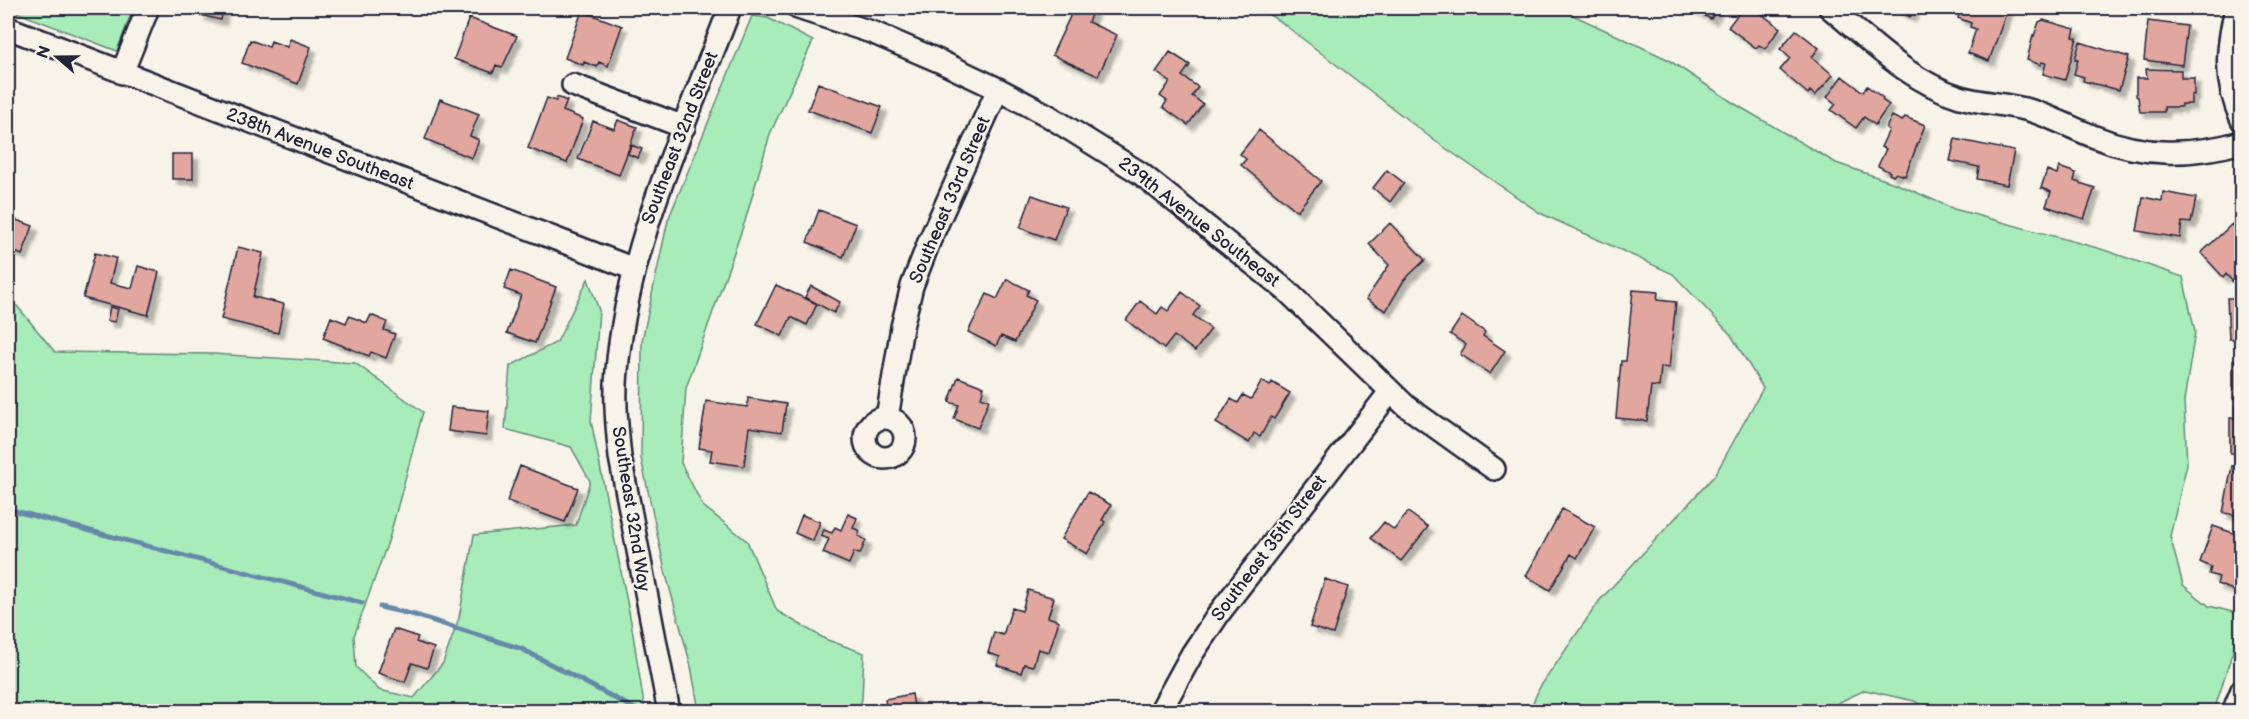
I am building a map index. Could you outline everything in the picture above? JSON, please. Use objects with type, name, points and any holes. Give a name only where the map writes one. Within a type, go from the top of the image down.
[{"type":"street","points":[[122,73],[148,8]]},
{"type":"street","name":"Southeast 32nd Street","points":[[634,269],[643,235],[730,8]]},
{"type":"street","name":"239th Avenue Southeast","points":[[798,8],[874,33],[998,89],[1047,115],[1140,173],[1287,291],[1389,392],[1494,469]]},
{"type":"street","points":[[1830,8],[1916,76],[1939,89],[1962,98],[2031,111],[2121,147],[2145,152],[2178,153],[2215,149],[2241,142]]},
{"type":"street","points":[[2236,8],[2228,46],[2227,69],[2230,87],[2241,120]]},
{"type":"street","name":"238th Avenue Southeast","points":[[8,28],[634,269]]},
{"type":"street","points":[[573,85],[684,127]]},
{"type":"street","name":"Southeast 33rd Street","points":[[887,418],[902,327],[912,286],[929,242],[998,89]]},
{"type":"street","name":"Southeast 32nd Way","points":[[634,269],[622,326],[617,373],[616,418],[633,533],[669,711]]},
{"type":"street","name":"Southeast 35th Street","points":[[1160,711],[1192,654],[1220,612],[1389,392]]},
{"type":"street","points":[[2234,711],[2241,690]]},
{"type":"green space","points":[[8,8],[133,8],[117,51]]},
{"type":"green space","points":[[1258,8],[1558,8],[1667,59],[1735,104],[1836,163],[1897,184],[1954,209],[2101,249],[2183,277],[2195,332],[2184,401],[2187,464],[2170,536],[2183,585],[2209,606],[2241,614],[2241,625],[2214,711],[1933,711],[1914,701],[1865,690],[1821,711],[1529,711],[1540,687],[1600,600],[1715,475],[1763,388],[1731,335],[1673,274],[1540,213],[1435,141],[1281,22]]},
{"type":"green space","points":[[752,16],[768,18],[813,41],[770,134],[745,221],[686,388],[681,463],[703,506],[747,541],[777,611],[825,639],[864,653],[862,699],[858,711],[699,711],[691,666],[665,571],[641,458],[642,341],[668,220]]},
{"type":"green space","points":[[588,279],[599,310],[591,421],[631,622],[645,711],[8,710],[8,305],[17,306],[55,352],[213,354],[355,363],[423,412],[389,539],[354,636],[356,667],[379,690],[414,698],[443,663],[459,618],[474,535],[576,525],[590,481],[571,447],[505,429],[510,366],[557,342]]},
{"type":"building","points":[[202,8],[223,8],[221,20],[200,15]]},
{"type":"building","points":[[1074,8],[1086,8],[1093,11],[1088,22],[1117,35],[1098,76],[1052,55]]},
{"type":"building","points":[[1690,8],[1718,8],[1711,19]]},
{"type":"building","points":[[1738,8],[1763,8],[1759,12],[1780,28],[1765,49],[1759,45],[1756,48],[1728,27],[1738,14],[1735,12]]},
{"type":"building","points":[[1894,8],[1915,8],[1910,17]]},
{"type":"building","points":[[1962,8],[2008,8],[1989,61],[1968,53],[1976,29],[1970,27],[1971,23],[1958,18]]},
{"type":"building","points":[[582,11],[622,26],[608,66],[599,62],[597,67],[584,62],[583,65],[565,58]]},
{"type":"building","points":[[469,18],[517,36],[502,68],[496,65],[493,73],[454,59]]},
{"type":"building","points":[[2043,20],[2075,29],[2073,37],[2077,38],[2065,80],[2043,74],[2046,63],[2041,62],[2041,65],[2027,60],[2033,35],[2039,22]]},
{"type":"building","points":[[2148,21],[2187,26],[2182,65],[2144,60]]},
{"type":"building","points":[[1796,30],[1819,48],[1812,57],[1833,75],[1815,96],[1810,91],[1808,94],[1780,70],[1790,58],[1780,49]]},
{"type":"building","points":[[290,39],[311,47],[298,84],[242,63],[250,40],[269,47],[271,41],[287,47]]},
{"type":"building","points":[[2080,42],[2129,57],[2119,90],[2083,81],[2084,77],[2074,74]]},
{"type":"building","points":[[1170,52],[1190,65],[1182,76],[1198,87],[1192,96],[1203,104],[1188,125],[1163,107],[1167,101],[1160,96],[1170,82],[1156,72]]},
{"type":"building","points":[[2146,69],[2181,70],[2181,78],[2194,78],[2194,95],[2191,95],[2191,104],[2181,104],[2181,107],[2164,107],[2164,112],[2140,112],[2136,96],[2136,78],[2147,78]]},
{"type":"building","points":[[1842,76],[1863,92],[1867,86],[1889,105],[1875,125],[1864,117],[1856,128],[1831,110],[1836,104],[1827,97]]},
{"type":"building","points":[[818,83],[882,107],[872,133],[808,110]]},
{"type":"building","points":[[557,97],[567,101],[563,111],[583,119],[567,163],[528,148],[547,98],[556,101]]},
{"type":"building","points":[[440,99],[479,114],[470,136],[479,140],[472,158],[425,139]]},
{"type":"building","points":[[1892,116],[1902,121],[1905,117],[1925,125],[1905,176],[1896,173],[1893,176],[1878,166],[1886,149],[1881,147],[1889,130],[1886,128]]},
{"type":"building","points":[[618,120],[637,127],[619,175],[578,159],[593,121],[614,129]]},
{"type":"building","points":[[1259,130],[1321,181],[1297,211],[1241,165],[1246,159],[1240,154]]},
{"type":"building","points":[[1955,139],[2014,151],[2007,185],[1977,179],[1979,167],[1950,161]]},
{"type":"building","points":[[631,145],[642,149],[638,158],[628,154]]},
{"type":"building","points":[[172,154],[193,154],[193,179],[172,179]]},
{"type":"building","points":[[2059,167],[2076,173],[2074,181],[2095,188],[2084,219],[2046,206],[2051,192],[2041,188],[2047,170],[2057,174]]},
{"type":"building","points":[[1387,170],[1404,183],[1390,202],[1373,188]]},
{"type":"building","points":[[2163,192],[2196,198],[2191,223],[2182,222],[2180,238],[2137,231],[2143,197],[2162,201]]},
{"type":"building","points":[[1032,195],[1066,207],[1054,240],[1020,228]]},
{"type":"building","points":[[819,210],[856,224],[843,257],[807,242]]},
{"type":"building","points":[[8,217],[33,226],[22,255],[8,249]]},
{"type":"building","points":[[1390,223],[1425,260],[1404,280],[1386,311],[1366,299],[1389,265],[1369,244]]},
{"type":"building","points":[[2232,224],[2242,234],[2242,274],[2233,282],[2226,274],[2223,277],[2201,253]]},
{"type":"building","points":[[238,247],[263,253],[253,297],[284,304],[278,333],[221,319]]},
{"type":"building","points":[[95,253],[116,258],[110,283],[132,288],[138,266],[159,272],[148,315],[83,298]]},
{"type":"building","points":[[511,270],[556,287],[535,343],[507,333],[521,295],[504,289]]},
{"type":"building","points":[[1007,279],[1029,290],[1026,295],[1036,300],[1015,342],[1001,336],[996,346],[968,332],[987,294],[997,299]]},
{"type":"building","points":[[776,285],[817,304],[807,325],[791,317],[782,336],[757,324]]},
{"type":"building","points":[[811,286],[840,302],[834,313],[805,297]]},
{"type":"building","points":[[1633,290],[1658,292],[1657,300],[1676,302],[1669,368],[1661,367],[1659,387],[1651,386],[1647,421],[1616,418],[1621,361],[1626,361]]},
{"type":"building","points":[[1182,292],[1200,306],[1193,315],[1211,329],[1195,351],[1174,336],[1164,349],[1126,320],[1140,301],[1157,314],[1162,307],[1168,311]]},
{"type":"building","points":[[2237,293],[2242,293],[2242,338],[2229,339],[2227,298],[2238,298]]},
{"type":"building","points":[[110,307],[118,309],[115,322],[107,321]]},
{"type":"building","points":[[371,315],[387,322],[384,330],[395,334],[386,358],[371,352],[369,356],[323,338],[331,317],[346,323],[349,316],[367,323]]},
{"type":"building","points":[[1462,316],[1485,332],[1483,336],[1505,351],[1490,374],[1460,354],[1466,345],[1450,334]]},
{"type":"building","points":[[2233,360],[2242,360],[2242,399],[2233,399]]},
{"type":"building","points":[[958,377],[984,387],[981,397],[989,400],[978,428],[954,419],[959,405],[949,402]]},
{"type":"building","points":[[1262,381],[1270,386],[1272,382],[1290,393],[1274,419],[1271,417],[1260,437],[1254,433],[1249,443],[1216,423],[1231,399],[1238,403],[1243,395],[1251,399]]},
{"type":"building","points":[[748,398],[786,404],[782,432],[749,427],[744,466],[710,461],[712,450],[699,448],[706,401],[747,407]]},
{"type":"building","points":[[2235,406],[2242,406],[2242,453],[2230,453],[2230,418],[2235,418]]},
{"type":"building","points":[[451,407],[489,411],[486,436],[448,431]]},
{"type":"building","points":[[520,466],[578,488],[565,522],[507,501]]},
{"type":"building","points":[[2232,466],[2242,468],[2242,516],[2223,513]]},
{"type":"building","points":[[1088,492],[1111,505],[1102,520],[1105,522],[1087,554],[1061,539]]},
{"type":"building","points":[[1562,509],[1595,527],[1577,558],[1571,554],[1550,590],[1526,576]]},
{"type":"building","points":[[1408,512],[1428,527],[1401,561],[1371,538],[1384,522],[1394,530]]},
{"type":"building","points":[[848,514],[857,518],[853,528],[860,531],[858,536],[866,540],[860,554],[854,552],[849,564],[823,553],[829,539],[821,536],[824,530],[832,533],[835,527],[841,530]]},
{"type":"building","points":[[802,515],[820,522],[813,541],[795,533]]},
{"type":"building","points":[[2213,526],[2242,536],[2233,562],[2242,565],[2242,582],[2238,592],[2217,584],[2219,577],[2209,574],[2211,567],[2200,562]]},
{"type":"building","points":[[1325,579],[1348,587],[1333,634],[1310,627]]},
{"type":"building","points":[[1028,590],[1054,598],[1048,617],[1059,621],[1049,652],[1038,649],[1033,666],[1024,664],[1021,673],[997,665],[1000,657],[988,653],[994,632],[1003,635],[1012,608],[1022,611]]},
{"type":"building","points":[[394,629],[418,637],[416,642],[434,648],[427,668],[412,663],[405,682],[378,673]]},
{"type":"building","points":[[912,694],[915,712],[887,712],[885,699]]},
{"type":"waterway","points":[[8,509],[362,603]]},
{"type":"waterway","points":[[380,607],[415,615],[522,649],[639,711]]}]
